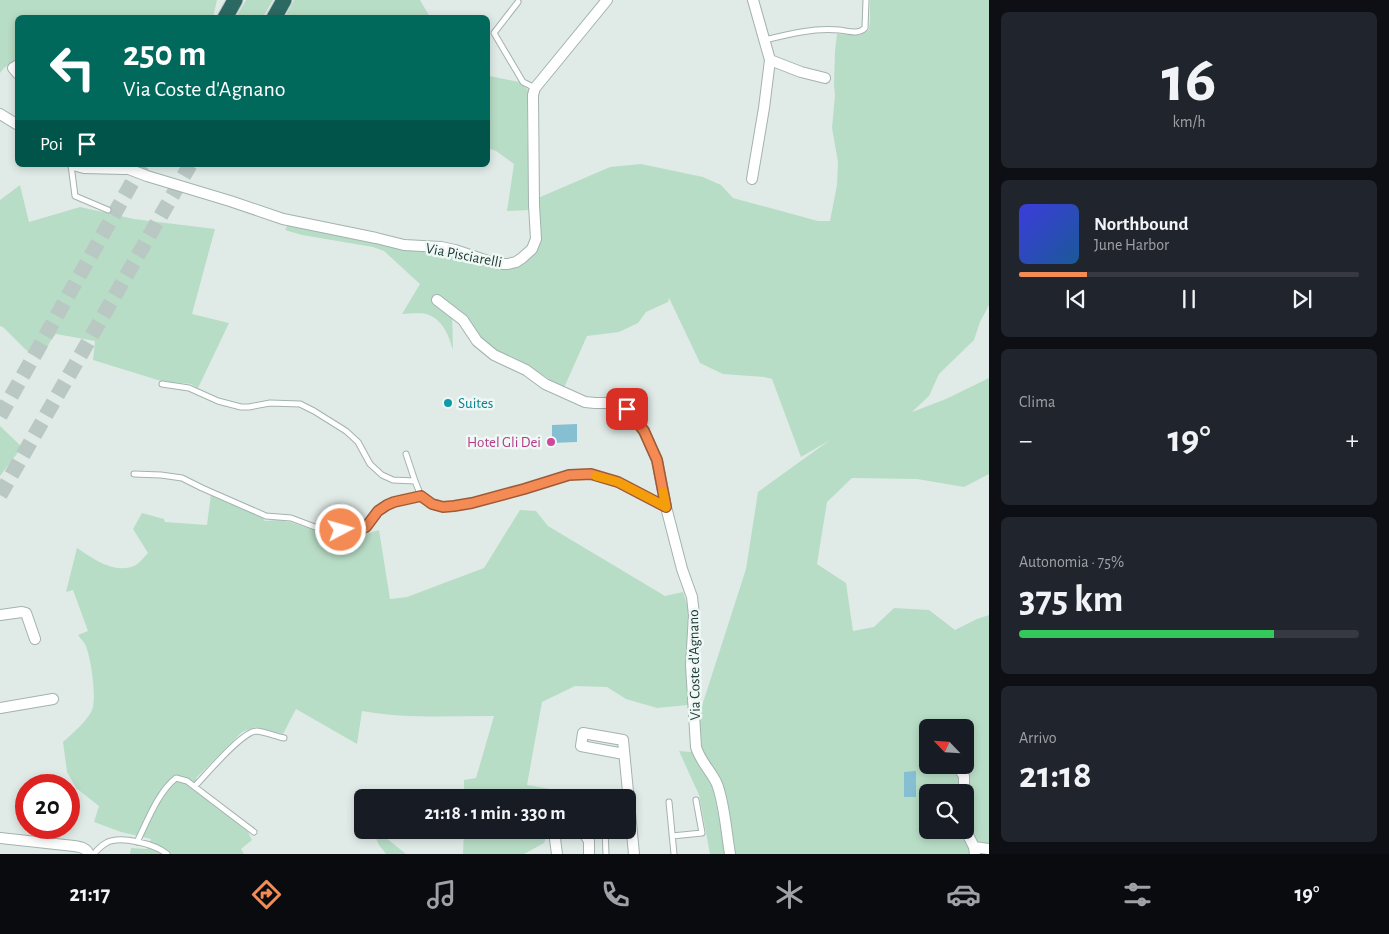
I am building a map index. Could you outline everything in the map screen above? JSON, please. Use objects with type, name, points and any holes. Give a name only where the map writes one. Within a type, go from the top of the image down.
[{"type":"highway","points":[[224,9],[235,0]]},
{"type":"highway","points":[[276,15],[284,0]]},
{"type":"street","points":[[535,88],[607,0]]},
{"type":"street","points":[[752,179],[770,60],[753,0]]},
{"type":"street","points":[[770,60],[801,72],[824,78]]},
{"type":"street","name":"Via Pisciarelli","points":[[80,167],[122,167],[283,219],[404,245],[441,247],[490,262],[508,264],[522,258],[532,249],[536,239],[533,95],[535,88]]},
{"type":"street","points":[[0,114],[15,123]]},
{"type":"street","name":"Via Coste d'Agnano","points":[[437,300],[463,320],[477,341],[494,355],[526,370],[545,384],[585,402],[615,403],[627,409],[644,431],[657,460],[666,507],[682,569],[692,597],[694,615],[691,665],[696,747],[698,756],[716,783],[721,800],[730,854]]},
{"type":"street","points":[[0,615],[22,612],[26,614],[35,639]]},
{"type":"street","points":[[0,708],[53,700]]},
{"type":"street","points":[[624,754],[634,854]]},
{"type":"street","points":[[0,838],[74,846],[87,850],[89,854]]},
{"type":"street","points":[[555,839],[557,854]]},
{"type":"street","points":[[588,839],[589,854]]},
{"type":"street","points":[[969,839],[974,851],[989,849]]},
{"type":"lane","points":[[765,40],[812,30],[858,32],[865,28],[866,0]]},
{"type":"lane","points":[[518,2],[494,33],[523,82],[535,88]]},
{"type":"lane","points":[[72,167],[75,196],[108,210]]},
{"type":"lane","points":[[162,384],[189,388],[241,407],[270,403],[300,404],[346,431],[358,442],[370,464],[382,475],[394,480],[415,481]]},
{"type":"lane","points":[[406,454],[421,496],[432,504],[443,507],[472,503],[569,475],[591,474],[618,482],[666,507]]},
{"type":"lane","points":[[134,474],[161,474],[182,478],[266,516],[291,518],[323,530],[359,530],[366,527],[378,511],[387,505],[421,496]]},
{"type":"lane","points":[[195,786],[249,733],[256,731],[284,738]]},
{"type":"lane","points":[[137,842],[168,785],[176,778],[187,781],[195,786],[254,832]]},
{"type":"lane","points":[[672,836],[702,833],[696,800]]},
{"type":"lane","points":[[668,802],[674,854]]},
{"type":"lane","points":[[605,839],[606,854]]},
{"type":"lane","points":[[94,854],[107,842],[117,840],[144,843],[167,854]]},
{"type":"green space","points":[[0,0],[217,0],[213,15],[15,15],[15,60],[0,73]]},
{"type":"green space","points":[[246,0],[273,0],[264,15],[237,15]]},
{"type":"green space","points":[[294,0],[420,0],[429,15],[286,15]]},
{"type":"green space","points":[[870,0],[989,0],[989,305],[980,322],[974,340],[939,374],[929,396],[912,412],[946,399],[989,378],[989,474],[964,487],[917,479],[852,478],[827,502],[817,564],[846,583],[853,631],[874,627],[894,608],[929,610],[955,630],[989,615],[989,854],[734,854],[732,830],[720,782],[701,755],[699,715],[746,569],[758,492],[830,440],[801,457],[772,379],[723,374],[700,363],[669,298],[668,302],[646,312],[638,323],[619,332],[587,336],[563,390],[528,366],[498,354],[480,342],[452,311],[453,350],[450,340],[439,321],[429,315],[402,314],[420,284],[384,251],[373,247],[302,235],[285,230],[288,224],[444,250],[510,267],[521,265],[534,254],[538,198],[610,167],[641,164],[703,177],[721,185],[733,198],[818,221],[830,221],[837,185],[838,162],[832,128],[837,34],[860,35],[869,30]]},
{"type":"green space","points":[[490,76],[519,82],[528,90],[527,129],[531,210],[507,211],[514,164],[490,149]]},
{"type":"green space","points":[[20,185],[29,222],[80,207],[134,219],[215,229],[192,314],[229,323],[198,388],[191,384],[161,381],[93,360],[95,341],[56,334],[40,360],[0,326],[0,200]]},
{"type":"green space","points":[[0,426],[22,447],[0,476]]},
{"type":"green space","points":[[211,494],[261,516],[265,521],[278,520],[290,522],[325,534],[363,535],[379,530],[390,599],[407,597],[484,568],[520,510],[536,511],[548,526],[665,596],[683,592],[689,611],[688,705],[657,708],[626,699],[607,687],[575,686],[542,702],[527,785],[550,789],[464,789],[464,780],[476,778],[494,716],[412,716],[362,711],[357,744],[296,709],[283,734],[256,727],[242,732],[196,778],[204,794],[248,832],[252,840],[241,849],[244,854],[130,854],[131,848],[147,849],[151,839],[121,832],[94,822],[99,806],[80,791],[80,774],[68,774],[67,772],[63,742],[90,714],[94,696],[89,658],[85,644],[78,635],[88,631],[73,590],[66,592],[77,548],[97,561],[111,567],[126,568],[140,562],[148,553],[133,529],[142,513],[164,519],[165,522],[207,525]]},
{"type":"green space","points":[[679,751],[692,752],[713,787],[726,854],[710,854],[699,795]]},
{"type":"green space","points":[[376,839],[387,839],[406,854],[386,854]]},
{"type":"green space","points":[[464,839],[546,839],[544,843],[524,854],[463,854]]},
{"type":"water","points":[[577,424],[577,442],[552,443],[552,425]]},
{"type":"water","points":[[916,771],[916,797],[904,797],[904,772]]},
{"type":"tunnel","points":[[0,416],[141,167]]},
{"type":"tunnel","points":[[0,495],[189,167]]},
{"type":"slow traffic","points":[[596,476],[618,482],[666,507],[663,492]]},
{"type":"place","name":"Suites","points":[[448,403]]},
{"type":"place","name":"Hotel Gli Dei","points":[[551,442]]},
{"type":"route","points":[[341,530],[359,530],[366,527],[378,511],[394,502],[421,496],[432,504],[443,507],[454,506],[524,489],[569,475],[591,474],[618,482],[666,507],[657,460],[644,431],[627,409]]}]
